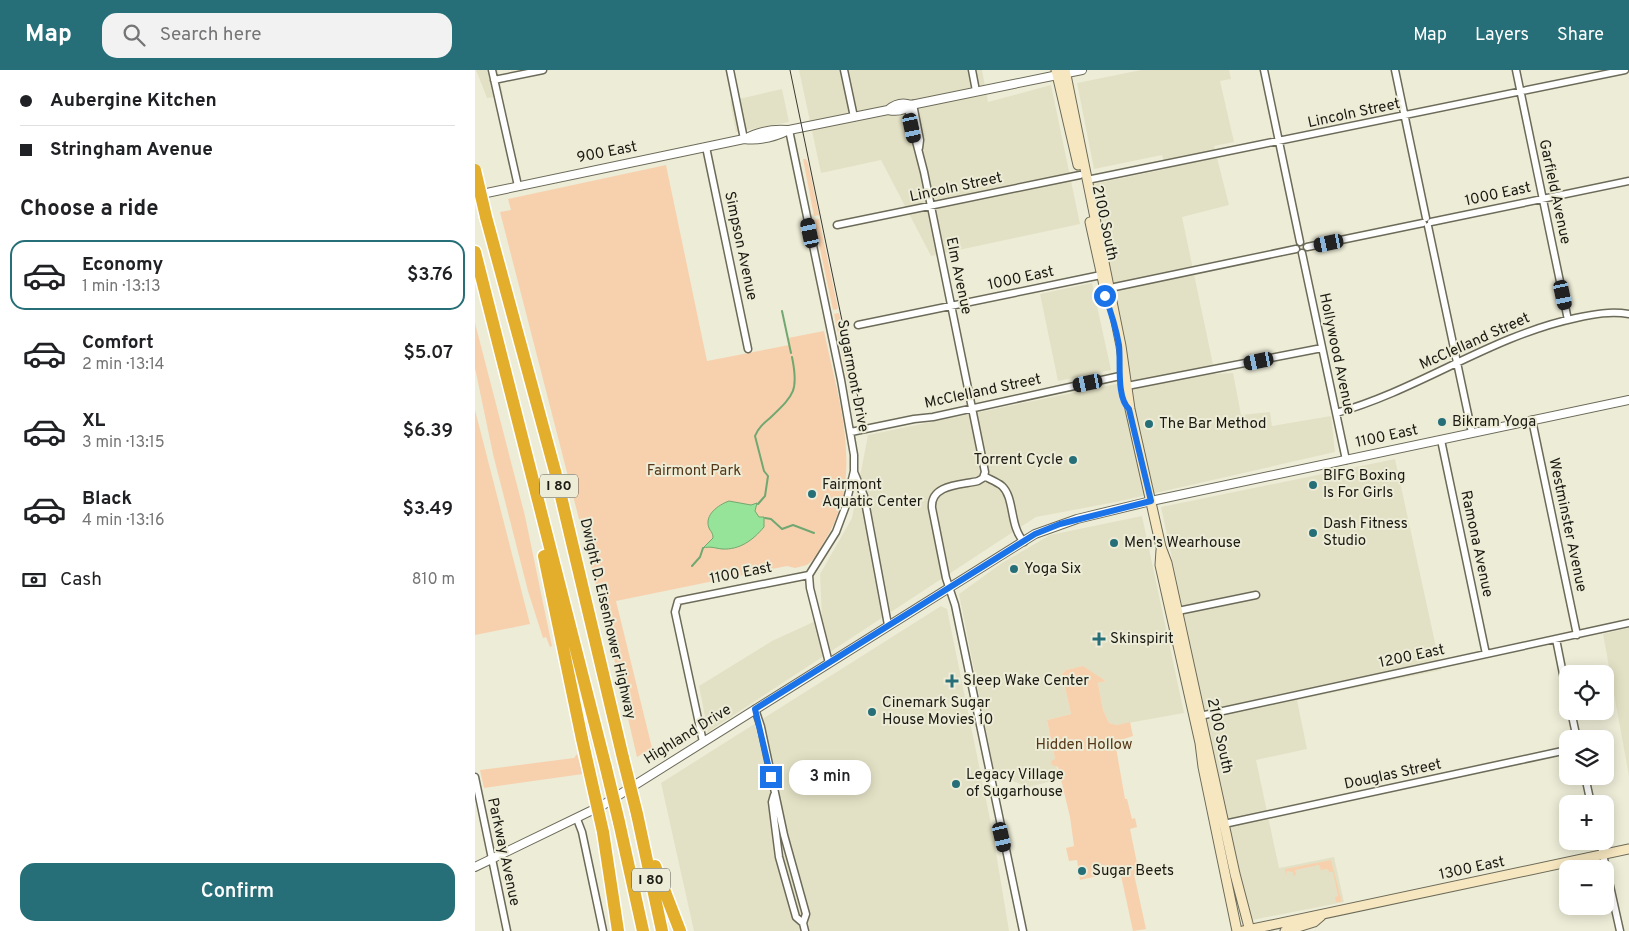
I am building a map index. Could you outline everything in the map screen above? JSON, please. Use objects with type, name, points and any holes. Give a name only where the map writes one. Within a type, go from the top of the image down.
[{"type":"highway","name":"Dwight D. Eisenhower Highway","points":[[475,170],[555,471],[663,931]]},
{"type":"highway","name":"I 80","points":[[475,252],[606,768],[643,931]]},
{"type":"highway","points":[[518,416],[559,635],[603,832],[619,931]]},
{"type":"highway","points":[[640,829],[680,931]]},
{"type":"main road","name":"2100 South","points":[[1061,72],[1110,288],[1128,390],[1129,409],[1161,547],[1167,563],[1248,930]]},
{"type":"main road","name":"2100 South","points":[[1085,182],[1101,275],[1119,346],[1120,376],[1125,405],[1129,409]]},
{"type":"main road","points":[[1097,255],[1106,286],[1110,288]]},
{"type":"main road","points":[[1120,376],[1128,390]]},
{"type":"main road","name":"2100 South","points":[[1161,547],[1160,565],[1200,743],[1203,767],[1237,931]]},
{"type":"main road","points":[[1179,653],[1182,654],[1188,675],[1192,680]]},
{"type":"main road","points":[[1203,767],[1209,776],[1219,820],[1224,824]]},
{"type":"main road","name":"1300 East","points":[[1248,930],[1311,915],[1321,916],[1629,848]]},
{"type":"main road","name":"1300 East","points":[[1285,931],[1314,922],[1321,916]]},
{"type":"street","points":[[492,70],[518,186]]},
{"type":"street","points":[[494,80],[543,70]]},
{"type":"street","points":[[730,70],[744,139]]},
{"type":"street","points":[[844,70],[853,117]]},
{"type":"street","points":[[972,70],[976,91]]},
{"type":"street","name":"900 East","points":[[475,195],[744,139],[753,134],[777,129],[789,130],[888,110],[906,109],[912,105],[1061,72],[1081,70]]},
{"type":"street","points":[[1264,70],[1300,242],[1296,249]]},
{"type":"street","points":[[1395,70],[1472,433]]},
{"type":"street","name":"Garfield Avenue","points":[[1516,70],[1568,320]]},
{"type":"street","name":"Lincoln Street","points":[[837,225],[931,206],[1085,182],[1625,70]]},
{"type":"street","name":"Elm Avenue","points":[[912,105],[921,140],[919,148],[973,409],[984,476]]},
{"type":"street","name":"Sugarmont Drive","points":[[789,130],[851,432],[854,471],[864,496],[888,625]]},
{"type":"street","name":"Simpson Avenue","points":[[707,147],[748,349]]},
{"type":"street","name":"1000 East","points":[[1307,247],[1629,181]]},
{"type":"street","points":[[1110,288],[1296,249],[1302,253],[1307,247],[1300,242]]},
{"type":"street","name":"Hollywood Avenue","points":[[1302,253],[1346,460]]},
{"type":"street","name":"1000 East","points":[[858,326],[1101,275]]},
{"type":"street","name":"McClelland Street","points":[[1336,413],[1379,399],[1457,362],[1539,327],[1609,312],[1629,314]]},
{"type":"street","points":[[1128,390],[1322,348]]},
{"type":"street","name":"McClelland Street","points":[[851,432],[973,409],[1120,376]]},
{"type":"street","name":"1100 East","points":[[1151,501],[1629,400]]},
{"type":"street","name":"Westminster Avenue","points":[[1532,420],[1577,635]]},
{"type":"street","name":"Ramona Avenue","points":[[1441,440],[1486,654]]},
{"type":"street","points":[[829,663],[810,588],[809,575],[839,524],[848,500],[854,471]]},
{"type":"street","points":[[1023,931],[935,527],[932,501],[939,490],[979,481],[984,476],[1005,489],[1015,528],[1024,542]]},
{"type":"street","name":"Highland Drive","points":[[475,866],[603,805],[888,625],[1024,542],[1060,524],[1151,501]]},
{"type":"street","name":"1100 East","points":[[703,742],[675,612],[678,601],[809,575]]},
{"type":"street","points":[[1177,611],[1256,595]]},
{"type":"street","name":"1200 East","points":[[1200,716],[1629,624]]},
{"type":"street","points":[[1556,639],[1561,665]]},
{"type":"street","points":[[755,709],[761,727],[774,795],[807,914],[803,924]]},
{"type":"street","name":"Douglas Street","points":[[1224,824],[1559,752]]},
{"type":"street","name":"Parkway Avenue","points":[[475,778],[507,931]]},
{"type":"street","points":[[774,795],[772,802],[779,857],[796,917],[803,924],[805,931]]},
{"type":"street","points":[[577,819],[582,832],[603,931]]},
{"type":"street","points":[[1602,850],[1620,931]]},
{"type":"shaded area","points":[[476,70],[498,70],[503,96],[487,98]]},
{"type":"shaded area","points":[[799,70],[982,70],[988,102],[1051,85],[1080,224],[931,256],[881,160],[821,173]]},
{"type":"shaded area","points":[[1141,70],[1229,70],[1231,79],[1220,81],[1234,142],[1214,146],[1229,205],[1182,217],[1215,374],[1233,373],[1241,415],[1270,412],[1272,426],[1331,416],[1335,452],[1116,502],[1036,517],[708,732],[699,686],[772,641],[822,618],[820,574],[852,518],[868,435],[1131,381],[1089,185],[1166,169],[1162,155],[1094,169],[1077,83]]},
{"type":"shaded area","points":[[782,89],[789,122],[736,132],[730,101]]},
{"type":"shaded area","points":[[1092,283],[1111,370],[1058,381],[1040,294]]},
{"type":"shaded area","points":[[1395,459],[1441,670],[1297,700],[1307,749],[1256,760],[1279,868],[1334,857],[1344,902],[1252,920],[1243,891],[1161,507]]},
{"type":"shaded area","points":[[729,501],[751,505],[757,503],[755,511],[759,517],[764,517],[764,527],[751,540],[735,548],[703,548],[713,538],[708,523],[710,515],[721,505]]},
{"type":"shaded area","points":[[1142,516],[1184,713],[1117,725],[1109,723],[1103,710],[1098,683],[1106,681],[1083,667],[1066,670],[1062,674],[1071,714],[1047,720],[1059,779],[1029,787],[995,775],[959,594],[1002,563],[1050,535]]},
{"type":"shaded area","points":[[941,606],[947,609],[992,829],[1009,931],[694,931],[661,783]]},
{"type":"shaded area","points":[[1629,628],[1629,776],[1614,694],[1614,665],[1609,665],[1603,634]]},
{"type":"green space","points":[[803,159],[806,159],[808,164],[819,215],[814,216]]},
{"type":"green space","name":"Fairmont Park","points":[[666,165],[707,361],[789,345],[788,338],[824,331],[841,410],[846,464],[844,490],[837,515],[817,554],[807,565],[795,568],[787,566],[616,601],[652,748],[637,757],[606,624],[500,212],[511,210],[508,199]]},
{"type":"green space","points":[[819,219],[838,309],[833,310],[814,220]]},
{"type":"green space","points":[[839,313],[845,343],[849,388],[834,314]]},
{"type":"green space","points":[[475,323],[525,516],[552,646],[550,647],[546,637],[543,638],[528,591],[493,454],[475,368]]},
{"type":"green space","points":[[475,410],[530,624],[475,635]]},
{"type":"green space","name":"Hidden Hollow","points":[[1083,666],[1106,681],[1098,683],[1103,710],[1109,723],[1117,725],[1130,722],[1133,736],[1115,742],[1125,799],[1127,799],[1132,819],[1135,818],[1137,827],[1130,829],[1139,873],[1134,874],[1146,929],[1133,931],[1120,871],[1080,880],[1077,860],[1069,861],[1066,848],[1074,846],[1070,817],[1058,767],[1052,765],[1051,761],[1055,759],[1047,720],[1071,714],[1062,674],[1066,670]]},
{"type":"green space","points":[[577,754],[583,774],[484,788],[480,770],[574,758]]},
{"type":"green space","points":[[1331,860],[1342,902],[1336,902],[1335,897],[1338,896],[1333,872],[1329,872],[1328,869],[1321,870],[1319,865],[1295,870],[1296,875],[1293,876],[1293,872],[1287,871],[1286,875],[1285,869]]},
{"type":"waterway","points":[[782,311],[791,353]]},
{"type":"waterway","points":[[758,504],[765,496],[768,476],[764,471],[755,436],[761,426],[785,404],[793,392],[795,378],[792,357]]},
{"type":"waterway","points":[[765,518],[771,519],[782,529],[793,525],[814,533]]},
{"type":"waterway","points":[[692,566],[700,557],[703,548]]},
{"type":"tram line","points":[[790,70],[862,417]]},
{"type":"place","name":"Bikram Yoga","points":[[1442,422]]},
{"type":"place","name":"The Bar Method","points":[[1149,424]]},
{"type":"place","name":"Torrent Cycle","points":[[1073,460]]},
{"type":"place","name":"BIFG Boxing Is For Girls","points":[[1313,485]]},
{"type":"place","name":"Fairmont Aquatic Center","points":[[812,494]]},
{"type":"place","name":"Dash Fitness Studio","points":[[1313,533]]},
{"type":"place","name":"Men's Wearhouse","points":[[1114,543]]},
{"type":"place","name":"Yoga Six","points":[[1014,569]]},
{"type":"place","name":"Skinspirit","points":[[1099,639]]},
{"type":"place","name":"Sleep Wake Center","points":[[952,681]]},
{"type":"place","name":"Cinemark Sugar House Movies 10","points":[[872,712]]},
{"type":"place","name":"Legacy Village of Sugarhouse","points":[[956,784]]},
{"type":"place","name":"Sugar Beets","points":[[1082,871]]},
{"type":"route","points":[[771,777],[761,727],[755,709],[1035,534],[1060,524],[1151,501],[1129,409],[1125,405],[1121,387],[1119,346],[1113,316],[1105,296]]}]
